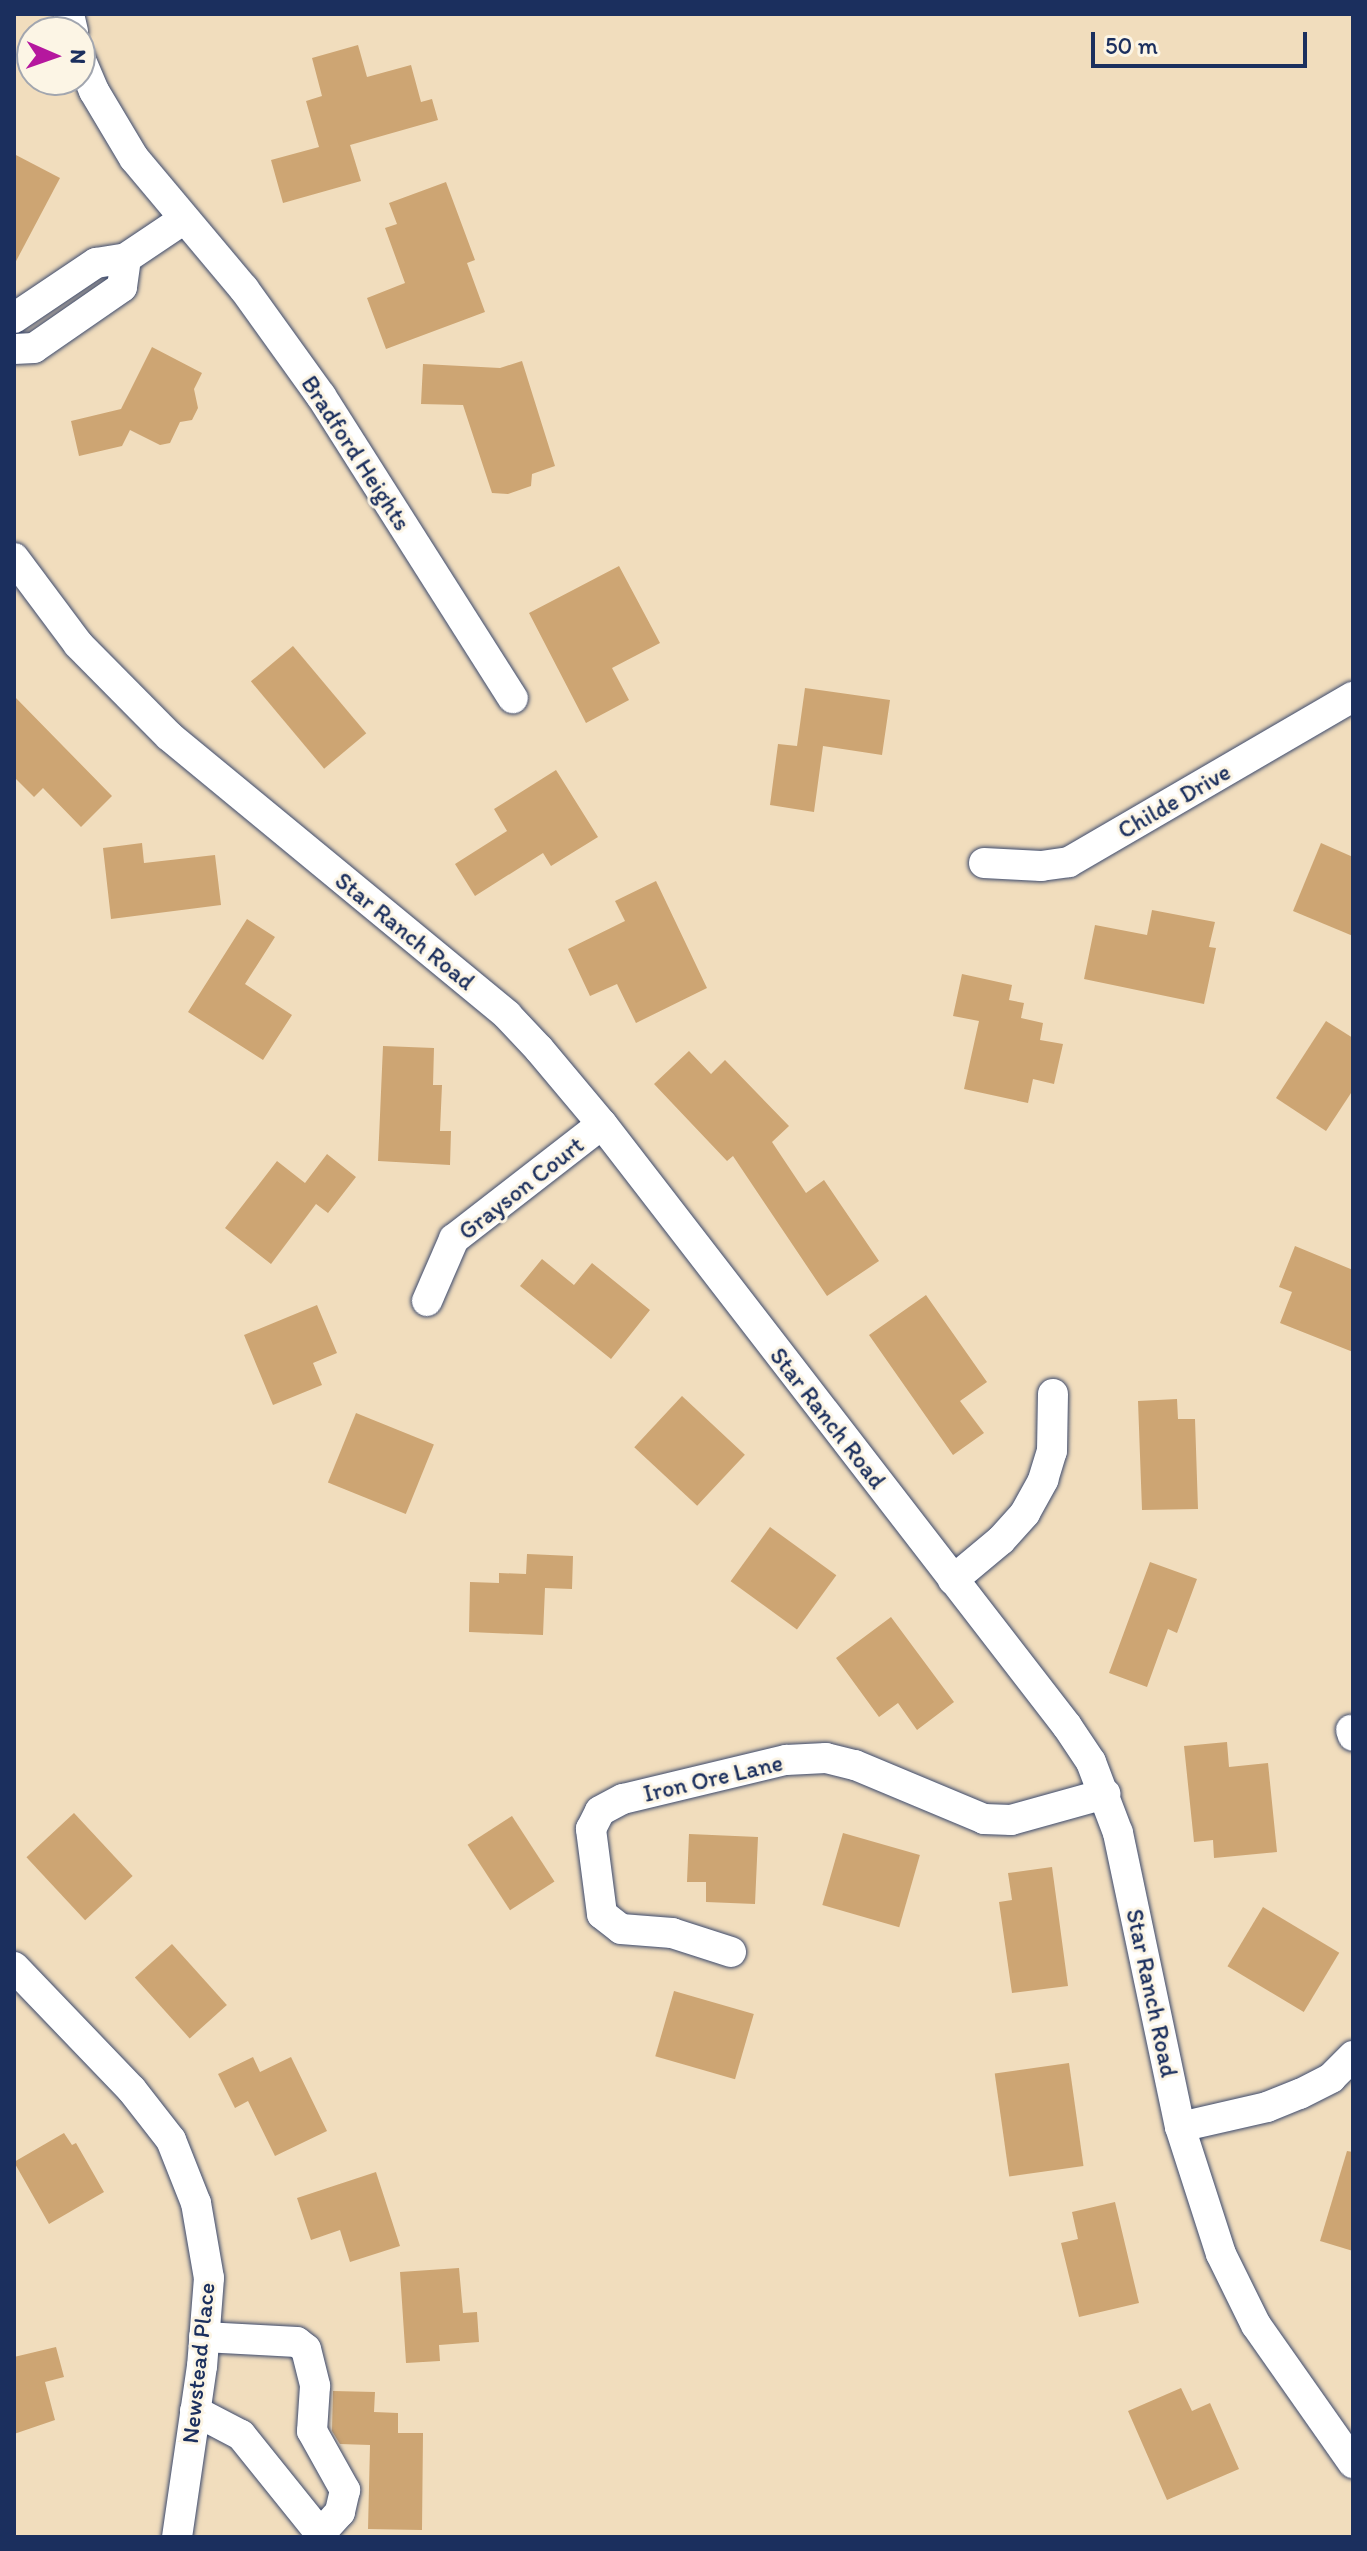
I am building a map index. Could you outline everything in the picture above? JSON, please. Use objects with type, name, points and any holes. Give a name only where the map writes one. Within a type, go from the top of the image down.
[{"type":"street","name":"Bradford Heights","points":[[96,94],[134,158],[244,289],[321,396],[513,698]]},
{"type":"street","points":[[14,318],[96,263],[126,258],[184,219]]},
{"type":"street","points":[[14,349],[34,348],[122,287],[126,258]]},
{"type":"street","name":"Star Ranch Road","points":[[14,558],[78,644],[119,689],[169,736],[507,1015],[602,1124],[1067,1726],[1091,1762],[1118,1833],[1180,2127],[1221,2254],[1256,2325],[1353,2463]]},
{"type":"street","name":"Childe Drive","points":[[984,863],[1041,866],[1069,862],[1353,697]]},
{"type":"street","name":"Grayson Court","points":[[427,1301],[454,1239],[602,1124]]},
{"type":"street","points":[[953,1580],[1001,1540],[1025,1513],[1043,1480],[1052,1451],[1053,1394]]},
{"type":"street","name":"Iron Ore Lane","points":[[731,1952],[672,1933],[621,1929],[602,1914],[591,1829],[600,1811],[623,1799],[786,1760],[826,1758],[855,1765],[984,1819],[1011,1820],[1105,1794]]},
{"type":"street","name":"Newstead Place","points":[[14,1967],[132,2090],[171,2140],[196,2203],[209,2278],[195,2411],[177,2537]]},
{"type":"street","points":[[1180,2127],[1267,2107],[1300,2094],[1331,2078],[1353,2056]]},
{"type":"street","points":[[195,2411],[241,2435],[322,2535],[340,2512],[345,2490],[312,2431],[315,2386],[306,2349],[297,2342],[204,2337]]},
{"type":"building","points":[[358,45],[367,77],[411,65],[421,102],[432,99],[438,120],[350,145],[361,181],[283,203],[271,160],[319,147],[306,101],[322,96],[312,58]]},
{"type":"building","points":[[14,154],[60,178],[14,265]]},
{"type":"building","points":[[446,182],[475,260],[467,263],[485,312],[386,349],[367,298],[405,283],[385,228],[397,224],[389,203]]},
{"type":"building","points":[[152,347],[202,373],[194,389],[198,408],[192,420],[180,422],[170,443],[160,445],[130,430],[122,446],[79,456],[71,421],[121,409]]},
{"type":"building","points":[[522,361],[555,466],[532,474],[531,486],[508,494],[492,493],[463,405],[421,404],[423,364],[500,368]]},
{"type":"building","points":[[619,566],[660,643],[612,668],[629,700],[586,723],[529,613]]},
{"type":"building","points":[[293,646],[366,733],[324,769],[251,681]]},
{"type":"building","points":[[805,688],[890,700],[882,755],[823,746],[814,812],[770,805],[778,744],[797,746]]},
{"type":"building","points":[[14,696],[112,796],[81,827],[43,788],[34,797],[14,777]]},
{"type":"building","points":[[556,770],[598,837],[551,866],[543,853],[475,896],[455,864],[507,831],[494,809]]},
{"type":"building","points":[[142,843],[144,863],[215,855],[221,905],[111,919],[103,848]]},
{"type":"building","points":[[1321,843],[1353,857],[1353,936],[1293,911]]},
{"type":"building","points":[[656,881],[707,988],[636,1023],[617,984],[590,996],[568,949],[625,921],[615,901]]},
{"type":"building","points":[[1152,910],[1215,922],[1209,947],[1216,948],[1204,1004],[1084,979],[1095,925],[1147,935]]},
{"type":"building","points":[[247,919],[275,937],[245,984],[292,1015],[263,1060],[188,1012]]},
{"type":"building","points":[[962,974],[1012,985],[1009,1000],[1024,1003],[1021,1018],[1043,1023],[1040,1040],[1063,1044],[1054,1084],[1033,1079],[1028,1103],[964,1089],[979,1021],[953,1016]]},
{"type":"building","points":[[1326,1021],[1353,1038],[1353,1090],[1326,1131],[1276,1098]]},
{"type":"building","points":[[383,1046],[434,1048],[433,1085],[442,1085],[440,1131],[451,1131],[450,1165],[378,1161]]},
{"type":"building","points":[[689,1051],[711,1074],[725,1060],[789,1126],[772,1142],[806,1193],[824,1180],[879,1261],[827,1296],[733,1156],[727,1161],[654,1084]]},
{"type":"building","points":[[327,1154],[356,1177],[328,1213],[316,1204],[271,1264],[225,1228],[277,1161],[305,1183]]},
{"type":"building","points":[[1295,1246],[1353,1270],[1353,1352],[1280,1323],[1292,1292],[1279,1287]]},
{"type":"building","points":[[542,1259],[574,1285],[592,1263],[650,1310],[611,1359],[520,1286]]},
{"type":"building","points":[[926,1295],[987,1382],[960,1401],[984,1433],[953,1455],[869,1335]]},
{"type":"building","points":[[317,1305],[337,1353],[313,1363],[322,1385],[273,1405],[244,1335]]},
{"type":"building","points":[[682,1396],[745,1455],[697,1506],[634,1447]]},
{"type":"building","points":[[1177,1399],[1178,1419],[1195,1419],[1198,1509],[1142,1510],[1138,1401]]},
{"type":"building","points":[[356,1413],[434,1444],[406,1514],[328,1483]]},
{"type":"building","points":[[770,1527],[836,1575],[797,1629],[731,1581]]},
{"type":"building","points":[[527,1554],[573,1556],[572,1589],[545,1588],[543,1635],[469,1632],[470,1582],[499,1583],[499,1573],[526,1574]]},
{"type":"building","points":[[1150,1562],[1197,1579],[1177,1633],[1168,1629],[1147,1687],[1109,1673]]},
{"type":"building","points":[[891,1617],[954,1702],[917,1730],[898,1703],[879,1717],[836,1658]]},
{"type":"building","points":[[1227,1742],[1229,1767],[1268,1763],[1277,1852],[1214,1858],[1213,1840],[1194,1842],[1184,1746]]},
{"type":"building","points":[[74,1813],[133,1876],[85,1920],[26,1857]]},
{"type":"building","points":[[512,1816],[554,1881],[510,1910],[468,1845]]},
{"type":"building","points":[[843,1833],[920,1855],[899,1927],[822,1905]]},
{"type":"building","points":[[689,1834],[758,1837],[755,1904],[706,1902],[706,1882],[687,1882]]},
{"type":"building","points":[[1052,1867],[1068,1986],[1012,1993],[999,1902],[1012,1900],[1008,1873]]},
{"type":"building","points":[[1263,1907],[1339,1953],[1304,2012],[1227,1966]]},
{"type":"building","points":[[172,1944],[227,2005],[190,2038],[135,1977]]},
{"type":"building","points":[[674,1991],[754,2014],[735,2079],[655,2056]]},
{"type":"building","points":[[253,2057],[260,2072],[291,2057],[327,2131],[275,2156],[248,2101],[235,2108],[218,2074]]},
{"type":"building","points":[[1069,2063],[1083,2166],[1009,2176],[995,2073]]},
{"type":"building","points":[[64,2133],[72,2145],[76,2143],[104,2192],[49,2224],[14,2162]]},
{"type":"building","points":[[1347,2151],[1353,2152],[1353,2251],[1320,2241]]},
{"type":"building","points":[[376,2172],[400,2246],[350,2262],[340,2230],[311,2240],[297,2198]]},
{"type":"building","points":[[1115,2202],[1139,2303],[1079,2317],[1061,2243],[1078,2239],[1072,2212]]},
{"type":"building","points":[[459,2268],[463,2313],[477,2312],[479,2342],[439,2345],[440,2361],[406,2363],[400,2272]]},
{"type":"building","points":[[56,2347],[64,2377],[45,2382],[55,2420],[14,2434],[14,2357]]},
{"type":"building","points":[[1181,2388],[1192,2411],[1210,2403],[1239,2469],[1167,2500],[1128,2411]]},
{"type":"building","points":[[333,2391],[375,2392],[374,2412],[398,2413],[398,2433],[423,2433],[422,2530],[368,2529],[370,2445],[340,2444],[332,2431]]}]
